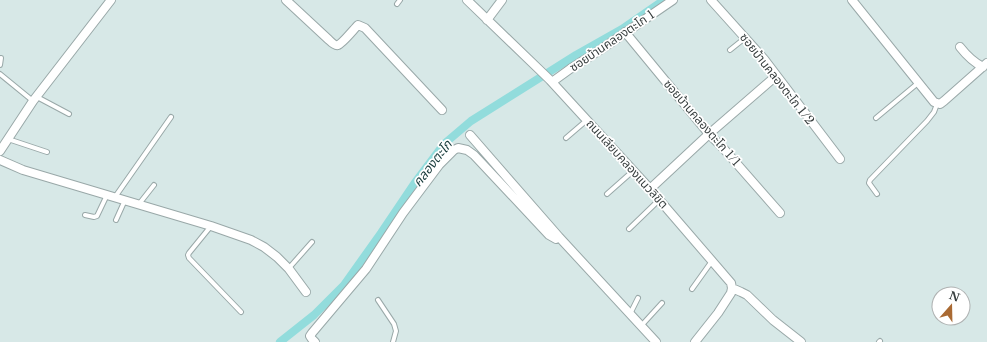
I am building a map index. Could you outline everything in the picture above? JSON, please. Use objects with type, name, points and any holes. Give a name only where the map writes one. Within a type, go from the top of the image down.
[{"type":"street","points":[[0,151],[35,99],[111,0]]},
{"type":"street","points":[[286,0],[335,45],[338,45],[344,40],[358,25],[365,28],[442,110]]},
{"type":"street","name":"ถนนเลียบคลองแนวลิขิต","points":[[467,0],[551,81],[634,171],[731,282],[732,288]]},
{"type":"street","points":[[487,20],[502,0]]},
{"type":"street","name":"ซอยบ้านคลองตะโก 1","points":[[551,81],[600,50],[673,0]]},
{"type":"street","name":"ซอยบ้านคลองตะโก 1/2","points":[[711,0],[764,59],[840,160]]},
{"type":"street","points":[[852,0],[918,83],[937,104],[944,101],[986,64]]},
{"type":"street","name":"ซอยบ้านคลองตะโก 1/1","points":[[625,32],[709,134],[780,213]]},
{"type":"street","points":[[960,47],[976,63],[986,64]]},
{"type":"street","points":[[650,189],[709,134],[776,76]]},
{"type":"street","points":[[470,135],[559,237],[656,342]]},
{"type":"street","points":[[315,342],[310,336],[312,333],[366,269],[403,213],[439,165],[458,148],[467,150],[474,155],[549,235],[556,239],[559,237]]},
{"type":"street","points":[[0,160],[23,170],[211,226],[251,240],[278,257],[306,292]]},
{"type":"street","points":[[695,342],[718,312],[732,288],[747,295],[773,320],[801,342]]},
{"type":"lane","points":[[730,50],[745,38]]},
{"type":"lane","points":[[0,65],[1,58]]},
{"type":"lane","points":[[0,74],[35,99],[69,114]]},
{"type":"lane","points":[[876,118],[918,83]]},
{"type":"lane","points":[[877,194],[869,183],[870,180],[927,121],[934,112],[937,104]]},
{"type":"lane","points":[[85,215],[94,217],[97,216],[171,117]]},
{"type":"lane","points":[[566,138],[587,120]]},
{"type":"lane","points":[[8,138],[47,152]]},
{"type":"lane","points":[[607,194],[634,171]]},
{"type":"lane","points":[[139,204],[154,185]]},
{"type":"lane","points":[[116,220],[125,200]]},
{"type":"lane","points":[[629,229],[660,200]]},
{"type":"lane","points":[[211,226],[189,253],[189,258],[240,312]]},
{"type":"lane","points":[[289,269],[312,242]]},
{"type":"lane","points":[[692,289],[713,261]]},
{"type":"lane","points":[[630,314],[638,298]]},
{"type":"lane","points":[[378,300],[394,324],[396,331],[393,342]]},
{"type":"lane","points":[[641,326],[662,303]]},
{"type":"waterway","name":"คลองตะโก","points":[[280,342],[314,315],[344,285],[414,184],[444,144],[471,121],[576,55],[622,29],[664,0]]}]
